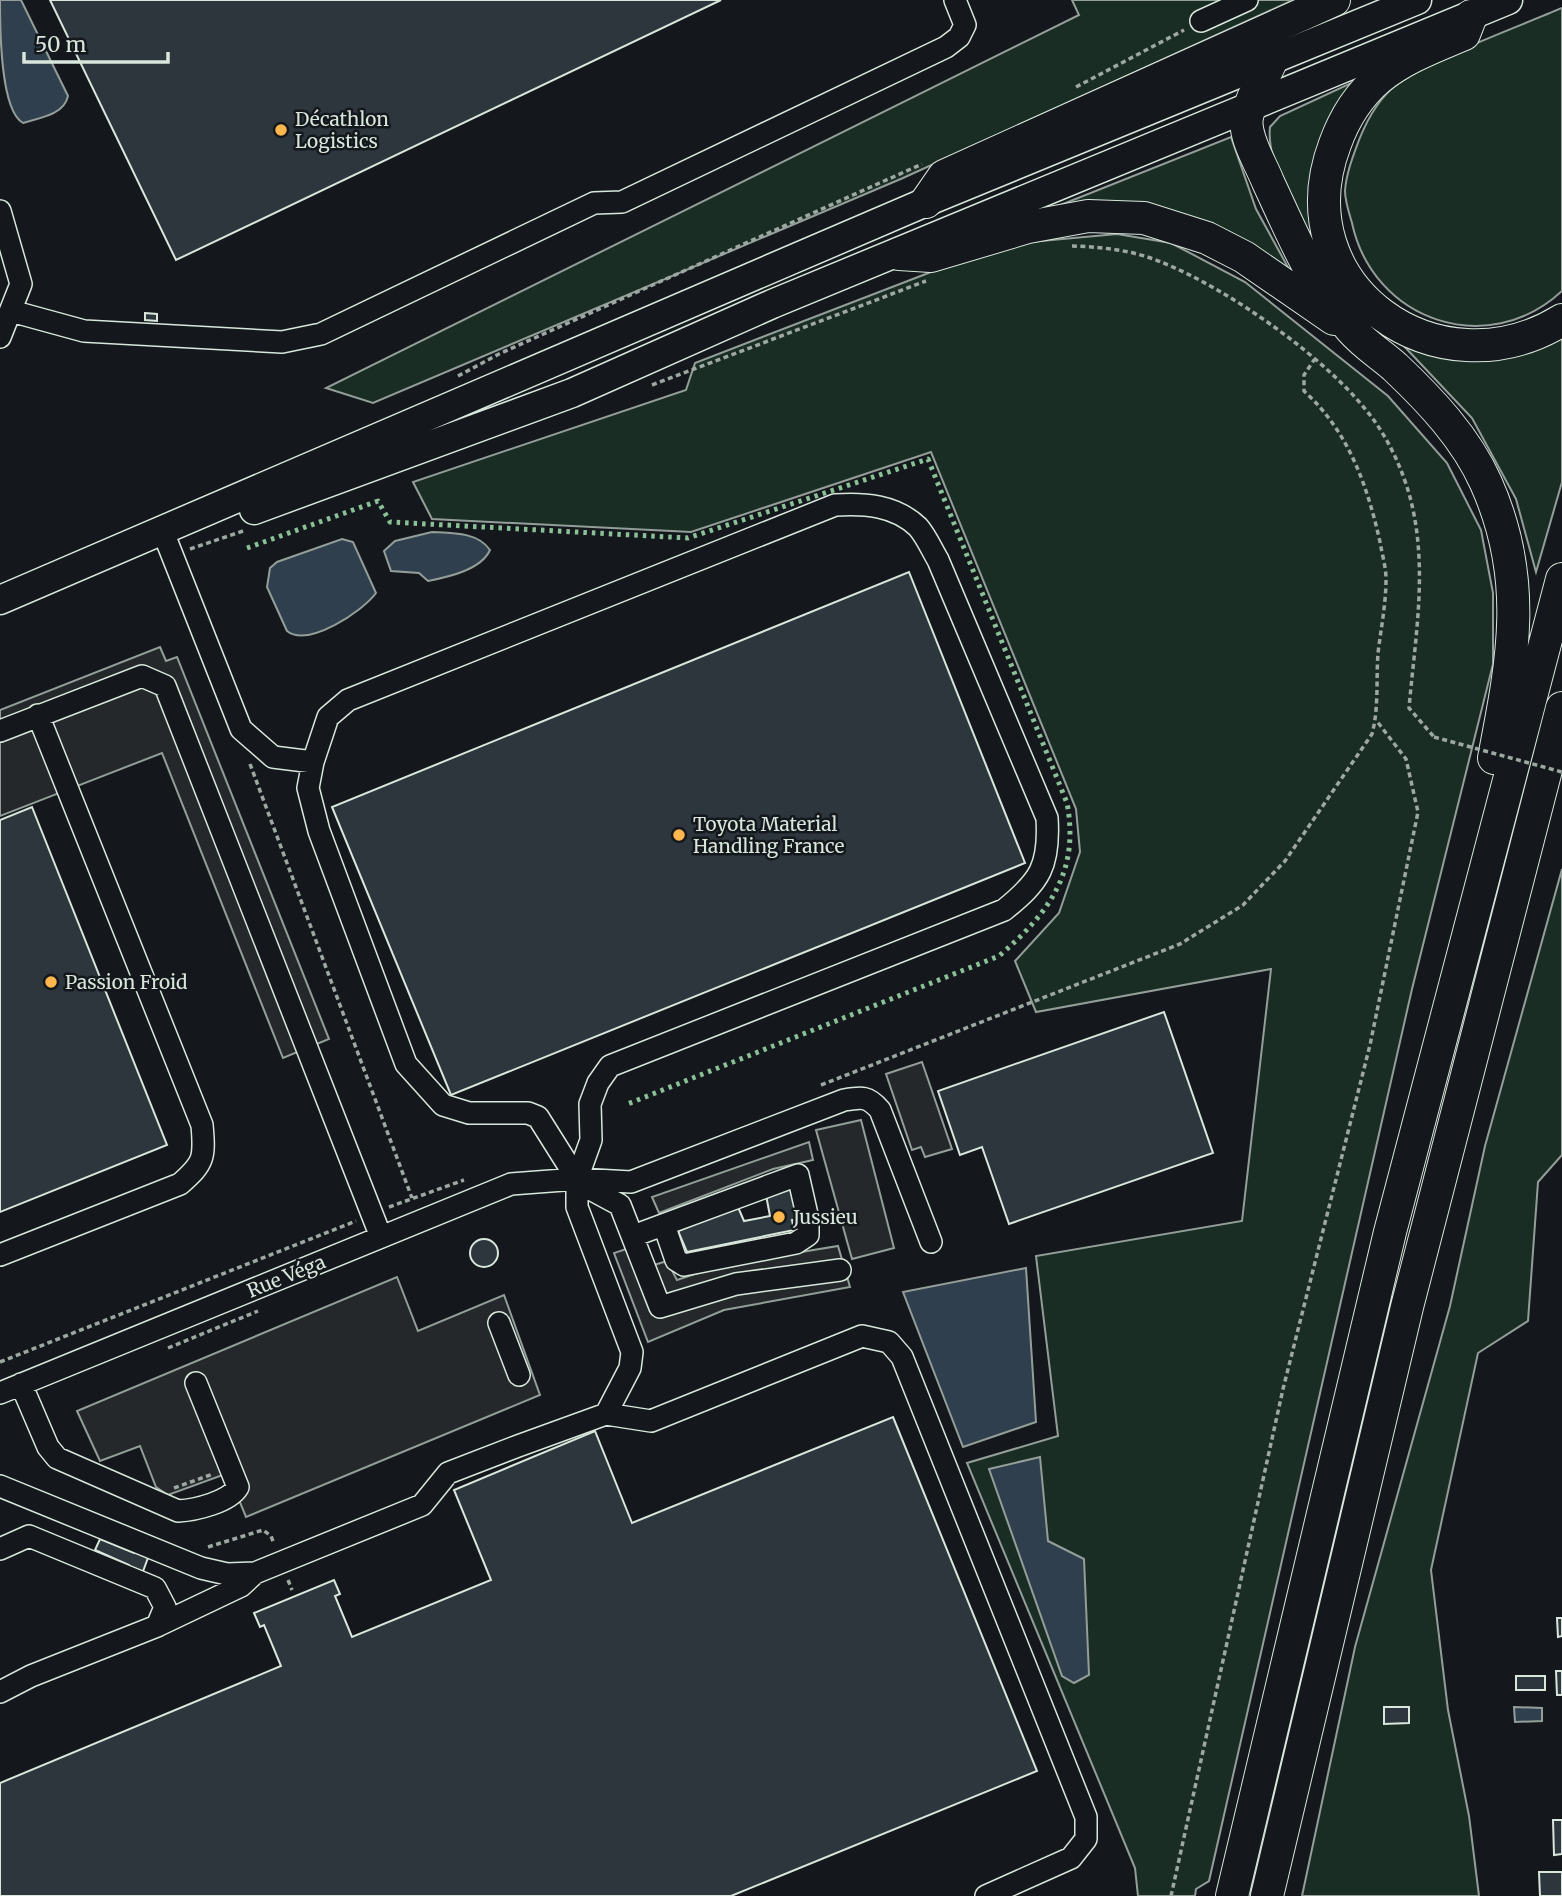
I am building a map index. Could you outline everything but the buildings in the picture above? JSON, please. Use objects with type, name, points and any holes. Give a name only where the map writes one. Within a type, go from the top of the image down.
[{"type":"highway","points":[[926,202],[944,176],[1334,0]]},
{"type":"highway","points":[[1471,16],[1464,34],[1379,78],[1347,117],[1332,150],[1324,183],[1327,233],[1335,258],[1355,290],[1384,317],[1416,335],[1444,343],[1496,345],[1533,336],[1562,320]]},
{"type":"highway","points":[[1272,59],[1246,120],[1253,148],[1304,262],[1350,328]]},
{"type":"highway","points":[[899,254],[931,256],[1028,227],[1077,218],[1118,215],[1144,218],[1207,238],[1244,257],[1350,328],[1411,384],[1468,450],[1486,483],[1509,550],[1515,584],[1514,642],[1496,750],[1468,876],[1477,895]]},
{"type":"highway","points":[[1232,1896],[1320,1516],[1477,895],[1562,579]]},
{"type":"highway","points":[[1267,1896],[1404,1319],[1562,708]]},
{"type":"main road","points":[[0,600],[92,563],[186,519],[926,202],[1417,0]]},
{"type":"main road","points":[[92,563],[170,549],[572,393],[743,317],[1508,0]]},
{"type":"street","points":[[11,311],[85,331],[282,342],[321,334],[594,202],[622,202],[946,47],[959,37],[965,25],[955,0]]},
{"type":"street","points":[[1201,21],[1247,0]]},
{"type":"street","points":[[0,211],[22,284],[0,337]]},
{"type":"street","points":[[606,1414],[629,1368],[632,1352],[579,1217],[577,1181],[591,1140],[590,1104],[610,1066],[1004,910],[1033,887],[1045,864],[1049,846],[1047,818],[938,561],[918,527],[888,509],[874,505],[835,505],[348,700],[328,717],[313,762],[308,788],[319,831],[406,1064],[443,1105],[469,1113],[528,1113],[538,1116],[577,1181],[620,1205],[660,1307],[736,1284],[840,1270]]},
{"type":"street","points":[[170,549],[241,729],[273,757],[313,762]]},
{"type":"street","points":[[0,731],[142,676],[165,686],[382,1210],[381,1237]]},
{"type":"street","points":[[0,1255],[180,1184],[199,1167],[205,1152],[202,1125],[38,715]]},
{"type":"street","name":"Rue Véga","points":[[0,1393],[511,1184],[631,1182],[844,1100],[869,1098],[880,1110],[931,1242]]},
{"type":"street","points":[[633,1236],[664,1224],[798,1175],[808,1219],[808,1235],[796,1243],[684,1265],[676,1260],[664,1224]]},
{"type":"street","points":[[499,1323],[519,1376]]},
{"type":"street","points":[[0,1486],[201,1568],[227,1574],[255,1573],[422,1505],[448,1473],[606,1414],[650,1421],[862,1336],[889,1342],[902,1357],[1086,1817],[1086,1839],[1071,1858],[986,1896]]},
{"type":"street","points":[[21,1384],[48,1447],[57,1458],[178,1511],[193,1510],[234,1494],[238,1487],[196,1383]]},
{"type":"street","points":[[0,1549],[29,1536],[155,1588],[165,1607],[157,1626]]},
{"type":"street","points":[[0,1692],[31,1676],[157,1626],[241,1586],[255,1573]]},
{"type":"path","points":[[1068,91],[1201,21]]},
{"type":"path","points":[[452,379],[499,354],[934,158]]},
{"type":"path","points":[[1070,246],[1104,247],[1159,261],[1205,282],[1249,310],[1314,360],[1373,419],[1396,459],[1411,500],[1421,569],[1409,708],[1434,737],[1562,772]]},
{"type":"path","points":[[650,386],[930,280]]},
{"type":"path","points":[[808,1090],[1180,944],[1243,905],[1285,861],[1372,734],[1376,719],[1379,651],[1385,618],[1387,575],[1373,510],[1352,452],[1327,412],[1304,391],[1304,375],[1314,360]]},
{"type":"path","points":[[170,549],[251,529]]},
{"type":"path","points":[[1171,1896],[1283,1390],[1370,1045],[1418,812],[1406,759],[1376,719]]},
{"type":"path","name":"Rue Véga","points":[[0,1362],[412,1198],[248,758],[252,741]]},
{"type":"path","points":[[199,1544],[211,1549],[263,1530],[271,1536],[292,1590]]},
{"type":"green space","points":[[1072,0],[1293,0],[903,178],[373,403],[326,388],[1079,15]]},
{"type":"green space","points":[[1562,8],[1562,291],[1533,312],[1501,323],[1469,326],[1437,320],[1408,306],[1383,285],[1364,257],[1346,203],[1345,191],[1348,172],[1359,140],[1374,109],[1398,84],[1456,52]]},
{"type":"green space","points":[[1362,78],[1323,137],[1313,163],[1313,215],[1332,283],[1282,185],[1270,144],[1270,127],[1280,116]]},
{"type":"green space","points":[[1231,137],[1256,209],[1296,282],[1249,248],[1053,208]]},
{"type":"green space","points":[[1117,234],[1171,243],[1245,282],[1388,396],[1447,463],[1481,530],[1493,593],[1493,664],[1412,989],[1209,1881],[1196,1889],[1195,1896],[1138,1896],[1135,1868],[967,1463],[1058,1436],[1036,1256],[1242,1221],[1271,969],[1036,1012],[1015,961],[1059,913],[1080,852],[1076,809],[931,452],[691,532],[432,519],[413,482],[686,390],[695,363],[931,272],[1019,243]]},
{"type":"green space","points":[[1562,337],[1562,482],[1536,572],[1516,499],[1472,418],[1402,344],[1440,357],[1521,353]]},
{"type":"green space","points":[[1562,869],[1562,1155],[1538,1182],[1528,1321],[1478,1353],[1431,1570],[1448,1710],[1469,1816],[1479,1896],[1302,1896],[1355,1647],[1450,1306],[1485,1146]]},
{"type":"shaded area","points":[[160,647],[166,661],[177,657],[329,1039],[283,1058],[162,753],[0,816],[0,710]]},
{"type":"shaded area","points":[[922,1062],[952,1149],[925,1157],[921,1147],[912,1150],[886,1074]]},
{"type":"shaded area","points":[[861,1120],[894,1248],[852,1259],[816,1130]]},
{"type":"shaded area","points":[[809,1142],[813,1160],[773,1169],[659,1213],[652,1197]]},
{"type":"shaded area","points":[[644,1243],[654,1265],[667,1261],[677,1280],[722,1265],[838,1246],[850,1287],[724,1310],[648,1342],[614,1253]]},
{"type":"shaded area","points":[[397,1277],[418,1331],[504,1295],[540,1395],[246,1517],[228,1473],[168,1495],[156,1487],[140,1446],[100,1461],[77,1411]]},
{"type":"water","points":[[0,0],[21,0],[68,96],[62,108],[50,115],[23,123],[15,115],[3,67]]},
{"type":"water","points":[[432,532],[472,537],[490,550],[486,557],[472,568],[428,581],[419,573],[391,571],[384,551],[395,541]]},
{"type":"water","points":[[342,539],[353,542],[376,593],[360,609],[321,631],[296,635],[287,631],[267,587],[270,568],[277,562]]},
{"type":"water","points":[[1026,1268],[1036,1422],[963,1447],[903,1292]]},
{"type":"water","points":[[1040,1457],[1048,1541],[1084,1559],[1089,1675],[1074,1683],[1062,1676],[989,1469]]},
{"type":"water","points":[[1514,1707],[1542,1708],[1542,1721],[1515,1722]]},
{"type":"hedge","points":[[247,548],[378,501],[390,522],[688,538],[928,459],[1067,803],[1069,850],[1057,889],[1033,924],[999,956],[625,1105]]},
{"type":"place","name":"Décathlon Logistics","points":[[281,130]]},
{"type":"place","name":"Toyota Material Handling France","points":[[679,835]]},
{"type":"place","name":"Passion Froid","points":[[51,982]]},
{"type":"place","name":"Jussieu","points":[[779,1217]]}]
